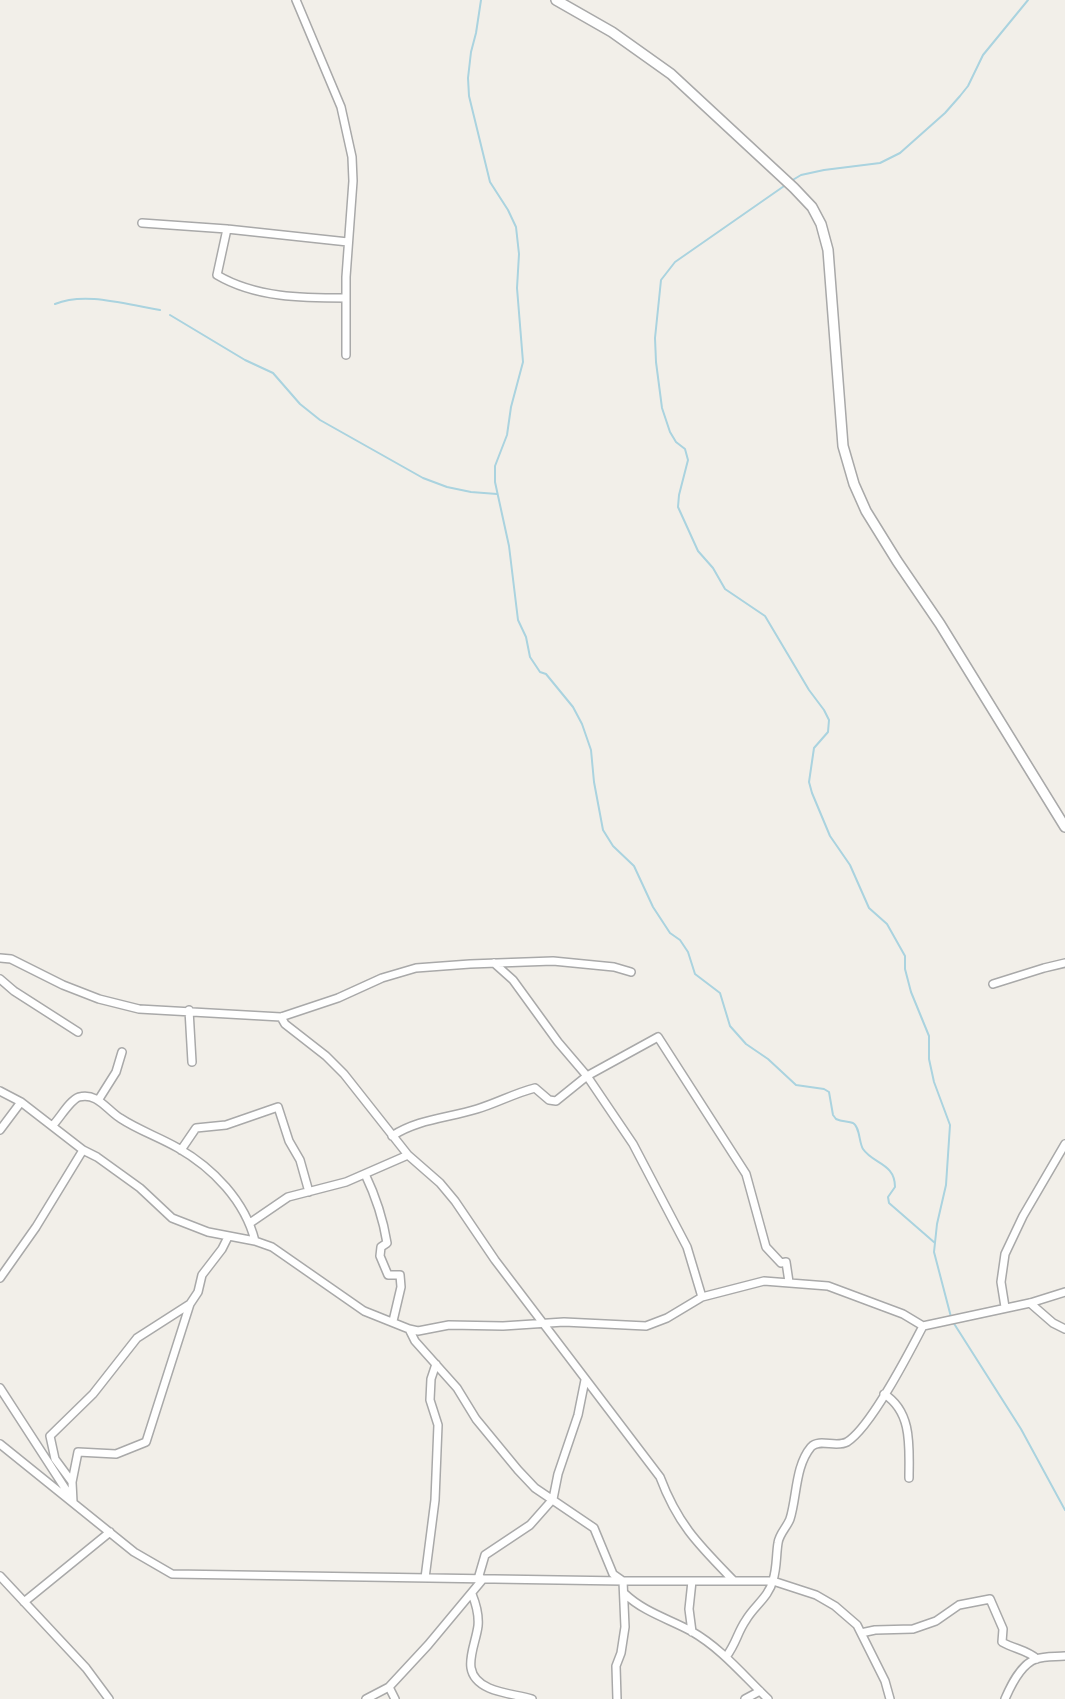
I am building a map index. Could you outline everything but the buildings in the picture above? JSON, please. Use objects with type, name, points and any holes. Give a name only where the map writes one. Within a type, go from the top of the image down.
[{"type":"street","points":[[296,0],[341,107],[352,157],[346,355]]},
{"type":"street","points":[[556,0],[656,61],[812,207],[821,224],[828,250],[843,446],[854,484],[866,511],[940,624],[1065,827]]},
{"type":"street","points":[[142,223],[348,242]]},
{"type":"street","points":[[228,229],[217,275],[251,290],[303,298],[346,298]]},
{"type":"street","points":[[0,958],[12,959],[63,985],[99,999],[139,1009],[281,1017],[338,998],[399,972],[427,967],[553,961],[614,967],[631,972]]},
{"type":"street","points":[[493,963],[513,980],[558,1042],[587,1076],[633,1144],[677,1224],[702,1297]]},
{"type":"street","points":[[993,984],[1065,963]]},
{"type":"street","points":[[0,979],[78,1032]]},
{"type":"street","points":[[189,1010],[192,1062]]},
{"type":"street","points":[[281,1017],[285,1024],[344,1074],[408,1155],[440,1183],[455,1201],[543,1325],[660,1477],[673,1509],[684,1527],[733,1580]]},
{"type":"street","points":[[392,1136],[431,1119],[477,1109],[535,1088],[549,1100],[556,1101],[587,1076],[658,1037],[746,1174],[766,1247],[781,1263],[786,1262],[789,1282]]},
{"type":"street","points":[[99,1099],[116,1072],[122,1052]]},
{"type":"street","points":[[0,1091],[22,1102],[83,1150],[140,1188],[172,1218],[228,1237],[272,1247],[364,1311],[418,1331],[459,1325],[543,1325],[577,1322],[646,1326],[667,1318],[702,1297],[764,1281],[828,1286],[903,1314],[923,1326],[1030,1303],[1065,1292]]},
{"type":"street","points":[[53,1125],[73,1101],[80,1097],[99,1099],[117,1116],[181,1150],[227,1187],[250,1223],[255,1241]]},
{"type":"street","points":[[0,1130],[22,1102]]},
{"type":"street","points":[[181,1150],[197,1128],[226,1125],[278,1107],[289,1141],[300,1160],[309,1192]]},
{"type":"street","points":[[1005,1307],[1001,1282],[1005,1254],[1023,1216],[1065,1144]]},
{"type":"street","points":[[0,1278],[36,1227],[83,1150]]},
{"type":"street","points":[[250,1223],[288,1197],[338,1185],[408,1155]]},
{"type":"street","points":[[365,1174],[384,1220],[387,1243],[382,1247],[380,1256],[388,1275],[400,1275],[401,1287],[393,1321]]},
{"type":"street","points":[[74,1502],[72,1482],[78,1452],[116,1454],[146,1442],[190,1304],[198,1292],[202,1275],[228,1237]]},
{"type":"street","points":[[1030,1303],[1063,1328],[1065,1318]]},
{"type":"street","points":[[72,1482],[55,1459],[50,1436],[93,1394],[137,1338],[190,1304]]},
{"type":"street","points":[[726,1657],[736,1644],[745,1620],[768,1592],[773,1581],[778,1541],[789,1520],[803,1463],[812,1446],[849,1441],[900,1370],[923,1326]]},
{"type":"street","points":[[409,1329],[415,1340],[457,1388],[498,1447],[535,1488],[594,1528],[613,1574],[623,1581],[625,1594],[624,1642],[616,1666],[617,1699]]},
{"type":"street","points":[[425,1578],[435,1500],[438,1425],[430,1400],[431,1379],[436,1364]]},
{"type":"street","points":[[366,1699],[389,1687],[472,1594],[481,1579],[485,1555],[530,1525],[553,1499],[558,1474],[578,1415],[585,1380]]},
{"type":"street","points":[[0,1388],[74,1502]]},
{"type":"street","points":[[884,1394],[895,1401],[907,1427],[909,1478]]},
{"type":"street","points":[[0,1444],[134,1552],[172,1574],[773,1581],[817,1595],[857,1625],[890,1699]]},
{"type":"street","points":[[24,1602],[110,1532]]},
{"type":"street","points":[[0,1576],[86,1668],[110,1699]]},
{"type":"street","points":[[692,1581],[692,1632]]},
{"type":"street","points":[[472,1594],[478,1626],[470,1651],[472,1672],[479,1682],[489,1688],[531,1699]]},
{"type":"street","points":[[625,1594],[654,1614],[692,1632],[726,1657],[768,1699]]},
{"type":"street","points":[[861,1633],[913,1629],[936,1621],[959,1605],[990,1599],[1003,1629],[1002,1642],[1012,1648],[1027,1651],[1037,1658]]},
{"type":"street","points":[[1005,1699],[1026,1666],[1037,1658],[1065,1656]]},
{"type":"street","points":[[389,1687],[395,1699]]},
{"type":"street","points":[[745,1699],[760,1691]]},
{"type":"waterway","points":[[481,0],[471,52],[469,96],[490,182],[516,227],[519,254],[517,288],[523,362],[507,435],[495,466],[495,482],[509,546],[518,620],[526,637],[530,657],[540,672],[546,674],[573,707],[582,724],[591,750],[603,830],[613,846],[634,866],[653,907],[670,933],[680,940],[688,952],[695,974],[720,993],[730,1026],[746,1044],[768,1059],[796,1085],[829,1092],[836,1119],[855,1125],[863,1149],[891,1173],[895,1187],[888,1197],[889,1203],[935,1243]]},
{"type":"waterway","points":[[791,181],[801,175],[824,170],[880,163],[900,153],[960,96],[983,55],[1028,0]]},
{"type":"waterway","points":[[787,184],[675,262],[661,280],[655,338],[662,408],[670,432],[676,442],[685,449],[688,460],[678,507],[698,551],[713,568],[725,589],[765,616],[829,720],[828,732],[814,748],[809,782],[812,793],[830,836],[850,865],[869,908],[887,924],[905,956],[905,969],[911,992],[929,1036],[929,1059],[934,1082],[950,1125],[946,1185],[934,1252],[951,1317]]},
{"type":"waterway","points":[[55,304],[67,300],[93,299],[160,310]]},
{"type":"waterway","points":[[170,315],[245,360],[273,373],[300,404],[320,420],[423,478],[447,487],[497,494]]},
{"type":"waterway","points":[[953,1322],[1021,1429],[1065,1510]]}]
